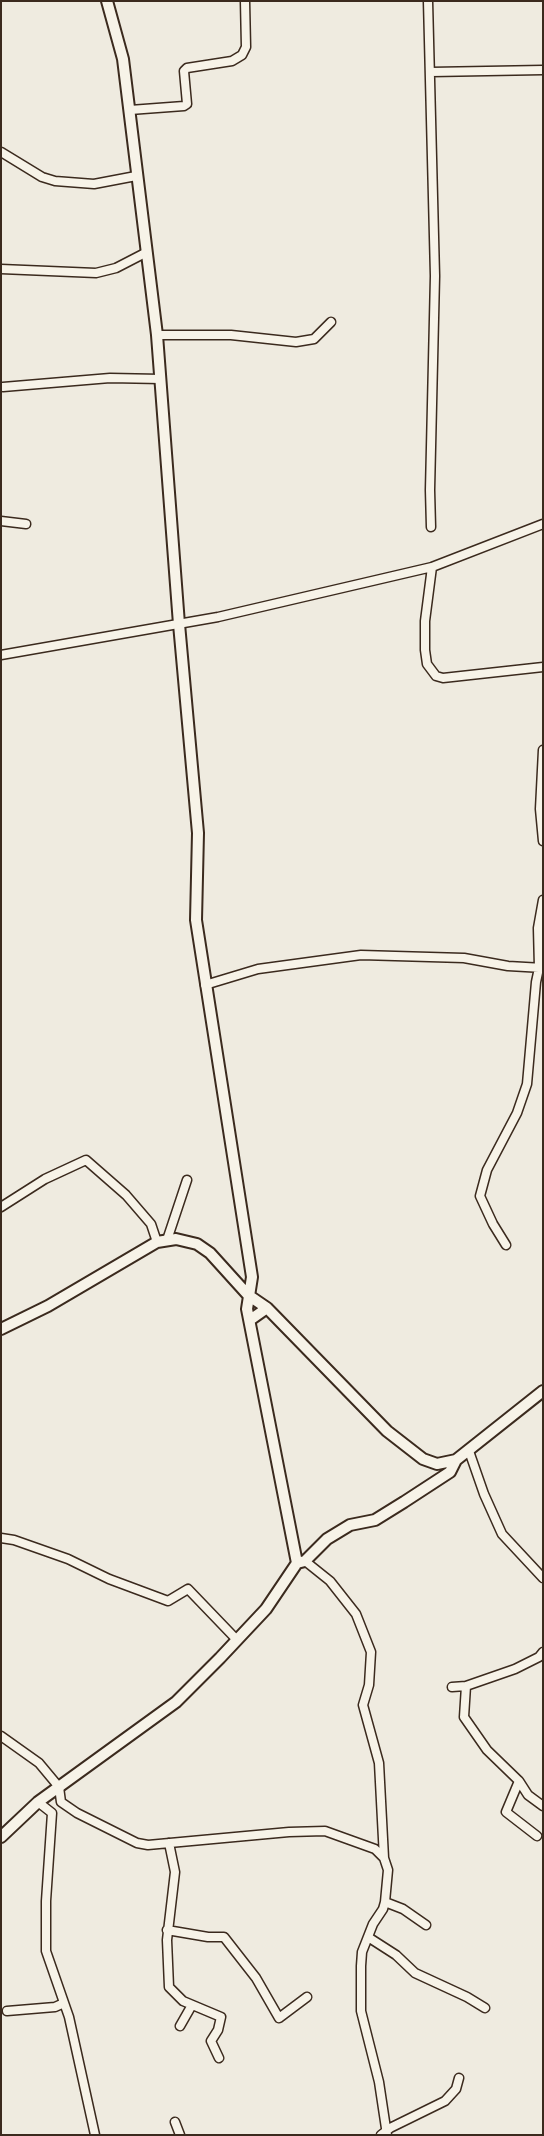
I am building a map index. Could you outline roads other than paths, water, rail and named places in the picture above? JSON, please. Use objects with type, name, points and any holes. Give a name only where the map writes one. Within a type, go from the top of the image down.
[{"type":"street","points":[[107,1],[123,58],[157,335],[179,624],[198,833],[196,920],[252,1277],[247,1309],[301,1562],[330,1581],[356,1614],[371,1652],[369,1685],[363,1704],[379,1763],[384,1858],[388,1870],[385,1902],[362,1952],[360,1966],[361,2011],[379,2082],[385,2133],[445,2101],[456,2089],[459,2078]]},
{"type":"street","points":[[130,110],[184,106],[187,104],[184,71],[188,68],[232,61],[242,55],[246,47],[245,1]]},
{"type":"street","points":[[428,1],[435,276],[430,490],[431,527]]},
{"type":"street","points":[[431,72],[543,70]]},
{"type":"street","points":[[1,152],[42,177],[55,181],[94,184],[136,176]]},
{"type":"street","points":[[1,269],[96,272],[116,268],[147,252]]},
{"type":"street","points":[[157,335],[231,335],[296,342],[314,339],[331,322]]},
{"type":"street","points":[[3,387],[110,378],[161,379]]},
{"type":"street","points":[[1,521],[26,524]]},
{"type":"street","points":[[1,655],[179,624],[432,567],[543,524]]},
{"type":"street","points":[[432,567],[425,621],[425,650],[427,664],[436,676],[442,678],[542,668]]},
{"type":"street","points":[[543,750],[540,809],[543,841]]},
{"type":"street","points":[[506,1245],[480,1196],[493,1156],[517,1113],[527,1084],[536,982],[541,968],[538,928],[543,900]]},
{"type":"street","points":[[205,984],[274,966],[361,955],[464,958],[508,966],[541,968]]},
{"type":"street","points":[[1,1207],[45,1179],[86,1160],[126,1195],[151,1224],[162,1241]]},
{"type":"street","points":[[162,1241],[187,1180]]},
{"type":"street","points":[[1,1329],[48,1306],[162,1241],[176,1239],[197,1244],[210,1253],[248,1294],[267,1308],[393,1436],[423,1459],[437,1464],[456,1460],[543,1392]]},
{"type":"street","points":[[250,1320],[267,1308]]},
{"type":"street","points":[[469,1451],[484,1494],[502,1534],[543,1578]]},
{"type":"street","points":[[1,1837],[38,1802],[176,1702],[266,1608],[301,1562],[327,1539],[350,1525],[375,1520],[450,1472],[456,1460]]},
{"type":"street","points":[[1,1538],[14,1540],[68,1558],[109,1579],[168,1601],[188,1589],[237,1640]]},
{"type":"street","points":[[452,1687],[466,1686],[515,1669],[539,1657],[543,1652]]},
{"type":"street","points":[[466,1686],[464,1717],[487,1750],[519,1781],[528,1795],[543,1806]]},
{"type":"street","points":[[1,1736],[39,1763],[59,1787],[61,1802],[77,1813],[137,1843],[148,1845],[169,1844],[289,1832],[325,1831],[375,1849],[384,1858]]},
{"type":"street","points":[[519,1781],[506,1812],[537,1836]]},
{"type":"street","points":[[38,1802],[52,1813],[46,1901],[46,1951],[64,2003],[95,2135]]},
{"type":"street","points":[[169,1844],[175,1872],[167,1930],[166,1963],[169,1987],[184,2001],[221,2018],[218,2030],[211,2041],[219,2058]]},
{"type":"street","points":[[385,1902],[403,1909],[426,1926]]},
{"type":"street","points":[[167,1930],[208,1937],[224,1937],[256,1978],[279,2018],[307,1997]]},
{"type":"street","points":[[368,1937],[396,1956],[414,1973],[467,1997],[485,2008]]},
{"type":"street","points":[[7,2011],[55,2007],[64,2003]]},
{"type":"street","points":[[180,2026],[192,2005]]},
{"type":"street","points":[[175,2122],[180,2135]]}]
